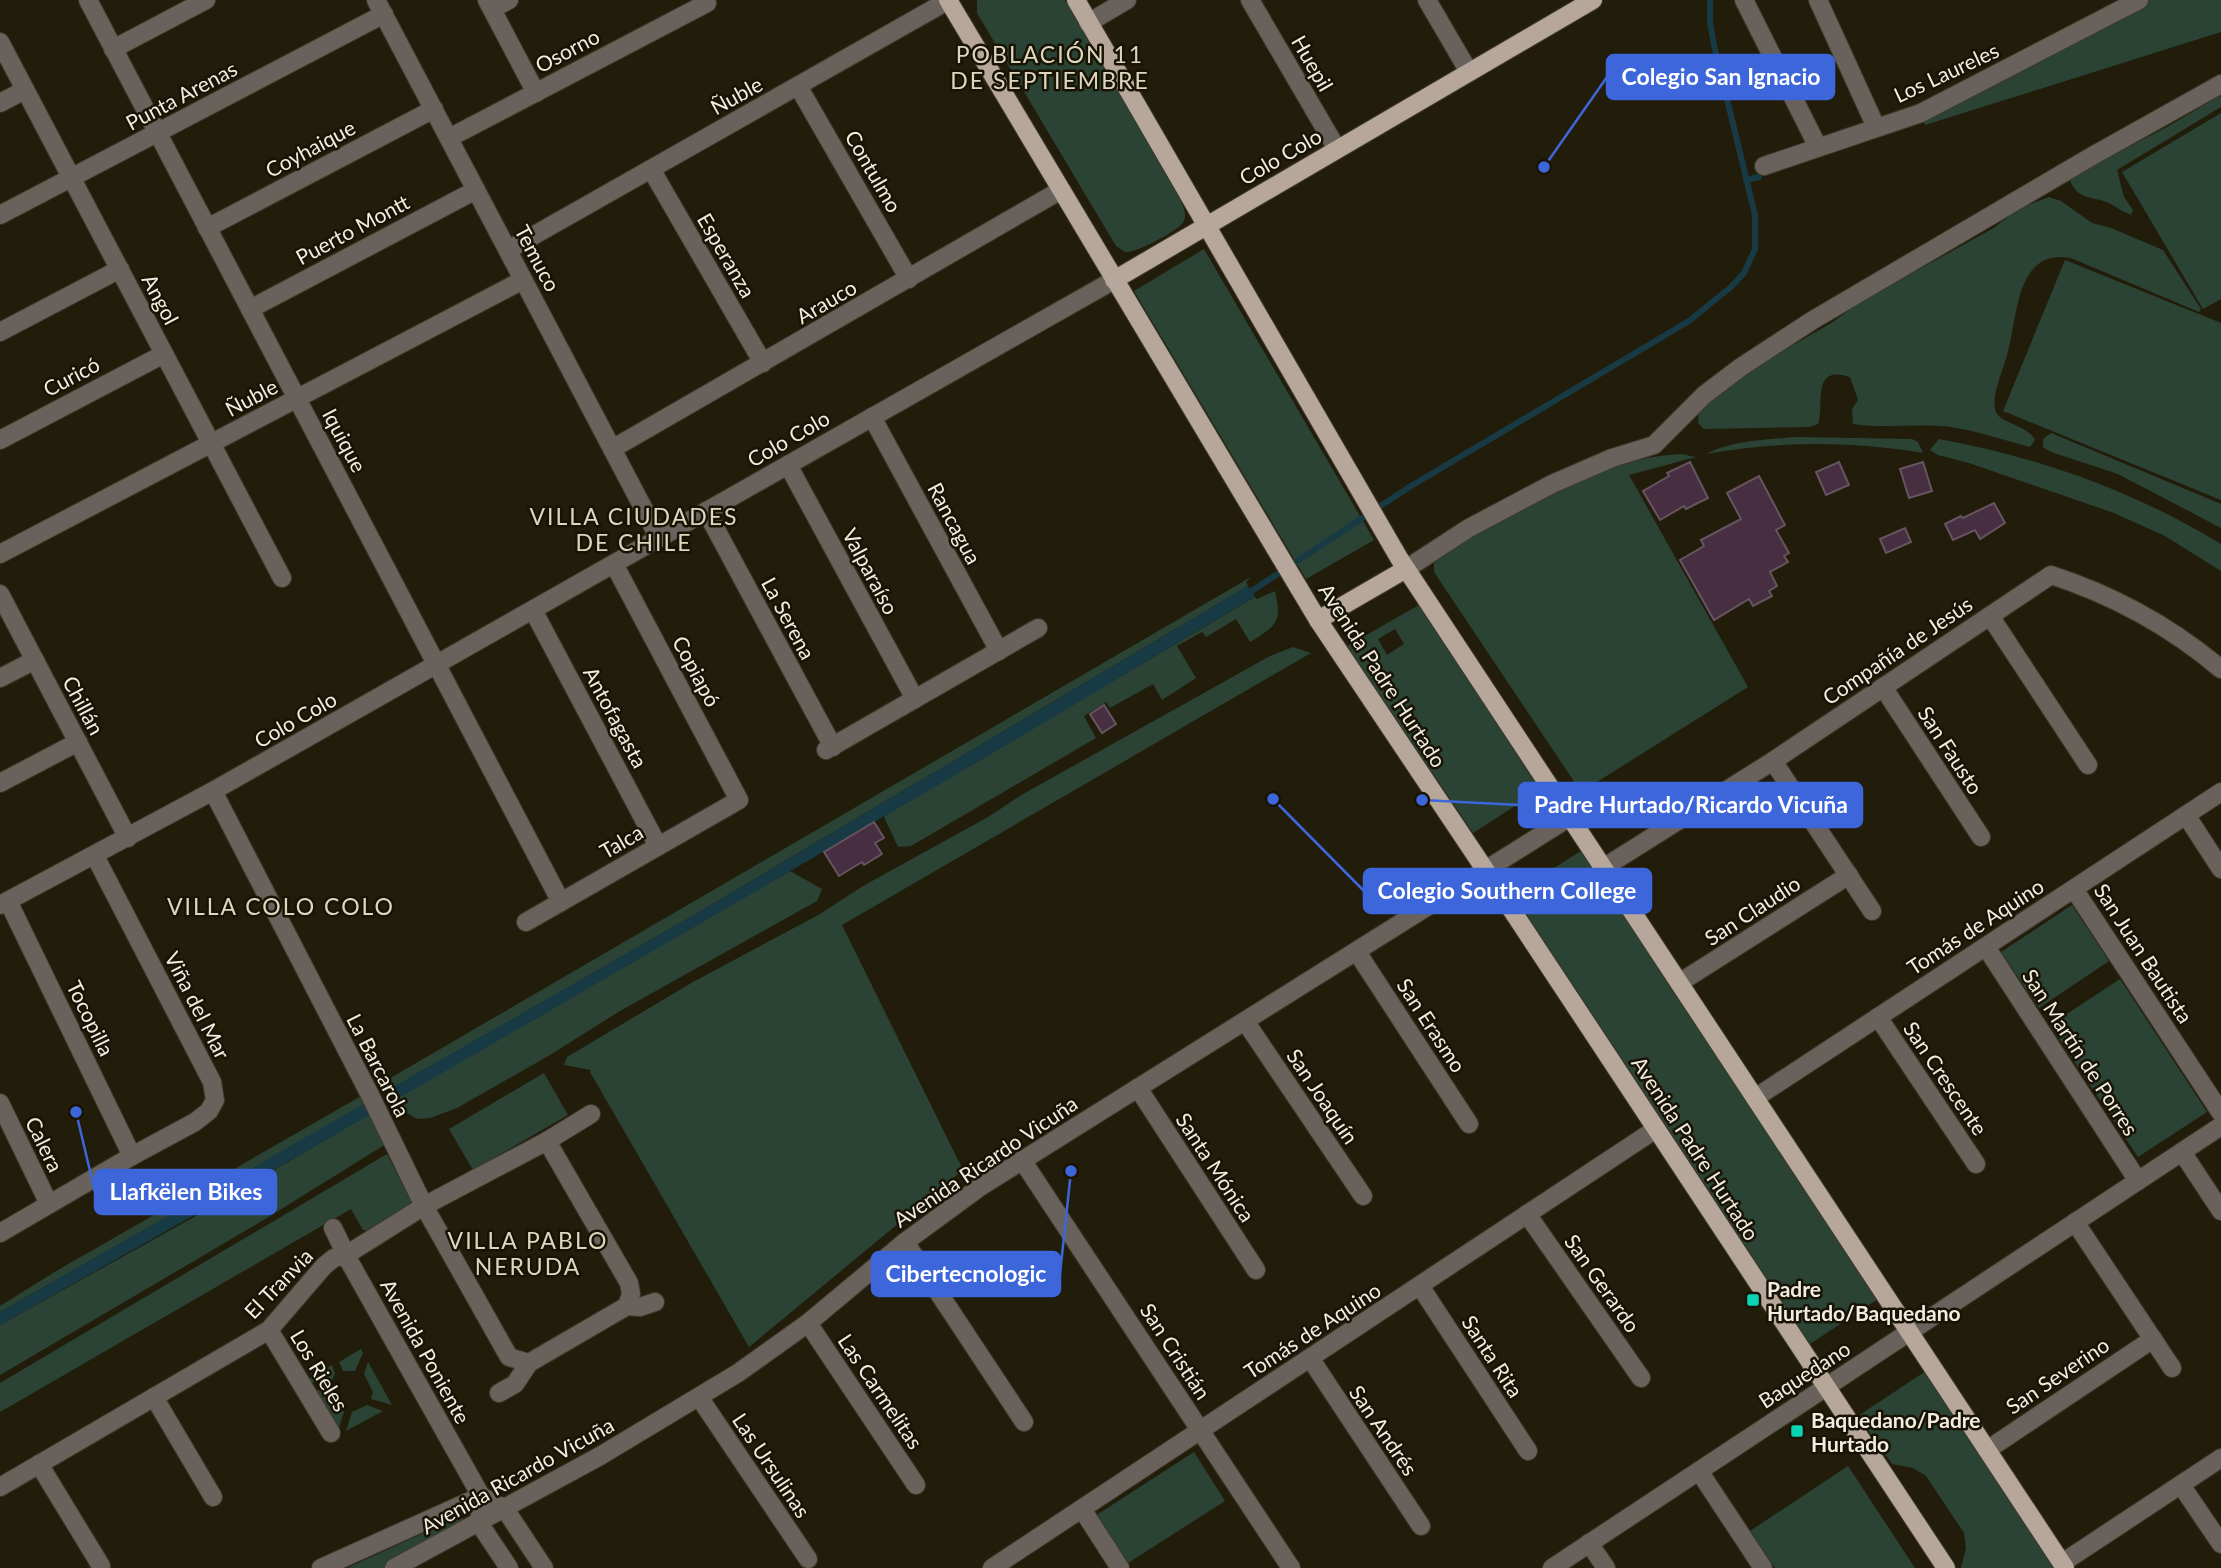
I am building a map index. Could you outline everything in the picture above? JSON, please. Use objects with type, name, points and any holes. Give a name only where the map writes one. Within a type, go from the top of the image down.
[{"type":"main road","name":"Avenida Padre Hurtado","points":[[948,0],[1318,620],[1946,1568]]},
{"type":"main road","points":[[1076,0],[1406,569],[2063,1566]]},
{"type":"main road","name":"Colo Colo","points":[[1114,279],[1593,0]]},
{"type":"main road","points":[[1318,620],[1406,569]]},
{"type":"street","name":"Iquique","points":[[88,0],[561,902]]},
{"type":"street","points":[[113,49],[206,0]]},
{"type":"street","points":[[509,0],[490,4],[536,93]]},
{"type":"street","name":"Ñuble","points":[[508,250],[948,0]]},
{"type":"street","points":[[1088,23],[1127,0]]},
{"type":"street","name":"Huepil","points":[[1250,0],[1337,149]]},
{"type":"street","points":[[1427,0],[1469,72]]},
{"type":"street","points":[[1744,0],[1818,147]]},
{"type":"street","points":[[1818,0],[1876,127]]},
{"type":"street","name":"Los Laureles","points":[[1764,166],[1921,113],[2138,0]]},
{"type":"street","name":"Osorno","points":[[449,138],[707,3]]},
{"type":"street","name":"Temuco","points":[[380,7],[659,538]]},
{"type":"street","name":"Punta Arenas","points":[[0,215],[157,133],[380,7]]},
{"type":"street","name":"Angol","points":[[0,42],[282,578]]},
{"type":"street","points":[[1406,569],[1469,528],[1531,494],[1612,458],[1654,445],[1703,395],[1814,320],[2094,155],[2221,84]]},
{"type":"street","name":"Contulmo","points":[[798,86],[909,279]]},
{"type":"street","points":[[0,103],[25,90]]},
{"type":"street","name":"Coyhaique","points":[[207,228],[433,109]]},
{"type":"street","name":"Esperanza","points":[[651,169],[763,363]]},
{"type":"street","name":"Puerto Montt","points":[[250,309],[476,190]]},
{"type":"street","name":"Arauco","points":[[612,449],[1061,190]]},
{"type":"street","points":[[0,332],[120,270]]},
{"type":"street","name":"Colo Colo","points":[[4,903],[214,791],[1114,279]]},
{"type":"street","name":"Ñuble","points":[[0,554],[523,280]]},
{"type":"street","name":"Curicó","points":[[0,440],[164,354]]},
{"type":"street","name":"Rancagua","points":[[872,417],[999,651]]},
{"type":"street","name":"Valparaíso","points":[[788,465],[915,699]]},
{"type":"street","name":"La Serena","points":[[706,511],[830,748],[915,699]]},
{"type":"street","name":"Copiapó","points":[[614,564],[739,800]]},
{"type":"street","name":"Compañía de Jesús","points":[[1603,868],[1773,761],[2051,575],[2086,586],[2139,613],[2185,640],[2221,669]]},
{"type":"street","name":"Chillán","points":[[0,594],[128,838]]},
{"type":"street","name":"Antofagasta","points":[[533,610],[658,846]]},
{"type":"street","points":[[1990,616],[2088,765]]},
{"type":"street","points":[[915,699],[1038,628]]},
{"type":"street","points":[[0,678],[35,660]]},
{"type":"street","name":"San Fausto","points":[[1883,687],[1981,837]]},
{"type":"street","points":[[0,783],[78,742]]},
{"type":"street","points":[[1773,761],[1872,911]]},
{"type":"street","name":"La Barcarola","points":[[214,791],[424,1206],[509,1357],[529,1363]]},
{"type":"street","name":"Tomás de Aquino","points":[[1755,1098],[2221,792]]},
{"type":"street","name":"Talca","points":[[526,922],[739,800]]},
{"type":"street","points":[[2186,815],[2221,869]]},
{"type":"street","name":"Avenida Ricardo Vicuña","points":[[394,1568],[505,1509],[765,1356],[905,1242],[970,1193],[1570,817]]},
{"type":"street","name":"Viña del Mar","points":[[0,1233],[195,1122],[209,1111],[215,1100],[212,1082],[95,856]]},
{"type":"street","name":"San Claudio","points":[[1679,984],[1849,875]]},
{"type":"street","name":"San Juan Bautista","points":[[2074,889],[2221,1113]]},
{"type":"street","name":"Tocopilla","points":[[4,903],[132,1156]]},
{"type":"street","name":"San Martín de Porres","points":[[1986,947],[2138,1181]]},
{"type":"street","name":"San Erasmo","points":[[1357,952],[1469,1124]]},
{"type":"street","name":"San Crescente","points":[[1878,1017],[1976,1164]]},
{"type":"street","name":"San Joaquín","points":[[1245,1021],[1363,1196]]},
{"type":"street","name":"Santa Mónica","points":[[1138,1088],[1256,1270]]},
{"type":"street","name":"Calera","points":[[0,1103],[49,1204]]},
{"type":"street","name":"El Tranvia","points":[[0,1486],[269,1330],[334,1258],[345,1255],[424,1206],[547,1141],[591,1114]]},
{"type":"street","name":"Baquedano","points":[[1552,1568],[2221,1126]]},
{"type":"street","name":"Tomás de Aquino","points":[[992,1568],[1656,1129]]},
{"type":"street","points":[[547,1141],[629,1283],[631,1294],[628,1306]]},
{"type":"street","points":[[2182,1152],[2221,1211]]},
{"type":"street","name":"San Cristián","points":[[1022,1160],[1291,1568]]},
{"type":"street","name":"San Gerardo","points":[[1527,1214],[1640,1378]]},
{"type":"street","points":[[2075,1222],[2172,1368]]},
{"type":"street","name":"Avenida Poniente","points":[[333,1227],[345,1255],[481,1496]]},
{"type":"street","points":[[905,1242],[1024,1422]]},
{"type":"street","name":"Santa Rita","points":[[1420,1286],[1528,1451]]},
{"type":"street","points":[[499,1393],[515,1384],[529,1363],[628,1306],[640,1307],[655,1302]]},
{"type":"street","name":"Las Carmelitas","points":[[808,1323],[916,1485]]},
{"type":"street","name":"Los Rieles","points":[[269,1330],[331,1433]]},
{"type":"street","name":"San Severino","points":[[1987,1450],[2153,1339]]},
{"type":"street","name":"San Andrés","points":[[1310,1358],[1421,1526]]},
{"type":"street","points":[[154,1397],[213,1497]]},
{"type":"street","name":"Las Ursulinas","points":[[699,1397],[808,1559]]},
{"type":"street","points":[[2063,1566],[2221,1458]]},
{"type":"street","points":[[39,1464],[101,1566]]},
{"type":"street","points":[[1699,1471],[1763,1568]]},
{"type":"street","points":[[2181,1485],[2221,1544]]},
{"type":"street","points":[[509,1568],[479,1523],[481,1496],[505,1509],[544,1568]]},
{"type":"street","name":"Avenida Ricardo Vicuña","points":[[321,1568],[481,1496]]},
{"type":"street","points":[[1082,1509],[1120,1568]]},
{"type":"street","points":[[1589,1543],[1606,1568]]},
{"type":"green space","points":[[977,0],[1065,0],[1180,199],[1185,216],[1181,225],[1130,252],[1116,246],[977,13]]},
{"type":"green space","points":[[2139,0],[2221,0],[2221,32],[1925,125],[1921,113]]},
{"type":"green space","points":[[2221,95],[2221,107],[2117,170],[2124,197],[2133,210],[2131,215],[2111,204],[2082,195],[2073,187],[2070,180],[2085,169],[2167,127]]},
{"type":"green space","points":[[2221,113],[2221,299],[2203,309],[2122,172]]},
{"type":"green space","points":[[2049,197],[2061,201],[2092,223],[2163,250],[2201,309],[2199,312],[2071,258],[2053,258],[2039,263],[2023,287],[1995,402],[1995,409],[2001,418],[2031,434],[2035,440],[2030,447],[1951,427],[1853,424],[1852,409],[1858,400],[1850,377],[1837,375],[1829,376],[1824,381],[1818,424],[1810,427],[1704,429],[1698,423],[1699,411],[1748,371],[1833,322],[1858,303],[1992,229],[2020,208]]},
{"type":"green space","points":[[1204,249],[1374,540],[1306,579],[1134,291]]},
{"type":"green space","points":[[2065,260],[2221,323],[2221,500],[2003,411]]},
{"type":"green space","points":[[2051,433],[2221,504],[2221,528],[2118,474],[2051,452],[2043,447],[2043,439]]},
{"type":"green space","points":[[1796,437],[1912,439],[1918,442],[1923,453],[1869,446],[1814,444],[1706,454],[1739,443]]},
{"type":"green space","points":[[1939,439],[2049,466],[2120,492],[2221,544],[2221,571],[2165,536],[2114,513],[1969,463],[1938,455],[1930,450]]},
{"type":"green space","points":[[1681,454],[1696,457],[1629,475],[1748,687],[1581,792],[1434,572],[1434,563],[1482,530],[1573,482],[1636,460]]},
{"type":"green space","points":[[1251,577],[1246,582],[1248,586],[694,915],[391,1089],[387,1080]]},
{"type":"green space","points":[[1275,591],[1277,617],[1272,627],[1259,636],[1250,642],[1236,619],[1206,637],[1202,632],[1177,646],[1196,678],[1162,700],[1153,684],[1110,708],[1106,702],[1084,716],[1096,738],[911,846],[898,847],[885,815],[1255,597],[1257,599]]},
{"type":"green space","points":[[1419,605],[1540,790],[1473,833],[1347,646]],"holes":[[[1395,629],[1404,644],[1387,655],[1378,639]]]},
{"type":"green space","points":[[1293,647],[1311,653],[842,925],[963,1170],[749,1347],[591,1070],[564,1065],[567,1057],[693,982],[820,914],[863,886],[988,817],[1023,794],[1270,656]]},
{"type":"green space","points":[[1581,851],[1878,1299],[1810,1344],[1513,894]]},
{"type":"green space","points":[[790,871],[822,889],[817,901],[620,1011],[457,1108],[430,1118],[417,1119],[404,1111],[396,1099]]},
{"type":"green space","points":[[2072,905],[2109,961],[2039,1008],[2001,952]]},
{"type":"green space","points":[[2120,979],[2207,1112],[2138,1157],[2050,1025]]},
{"type":"green space","points":[[544,1073],[568,1115],[473,1170],[449,1129]]},
{"type":"green space","points":[[363,1095],[366,1104],[0,1312],[0,1306],[58,1270]]},
{"type":"green space","points":[[371,1113],[386,1144],[262,1221],[0,1375],[0,1325],[194,1217]]},
{"type":"green space","points":[[387,1154],[412,1202],[410,1211],[372,1232],[363,1230],[351,1209],[0,1412],[0,1383]]},
{"type":"green space","points":[[361,1349],[363,1353],[355,1371],[343,1371],[339,1362]]},
{"type":"green space","points":[[368,1362],[392,1405],[371,1399],[373,1392],[364,1374]]},
{"type":"green space","points":[[332,1365],[335,1374],[329,1385],[311,1382],[309,1379]]},
{"type":"green space","points":[[1926,1371],[2056,1568],[1961,1568],[1966,1548],[1964,1533],[1926,1476],[1913,1468],[1892,1464],[1858,1416]]},
{"type":"green space","points":[[314,1389],[328,1392],[336,1407],[344,1412],[338,1430]]},
{"type":"green space","points":[[367,1405],[383,1411],[346,1431],[352,1412]]},
{"type":"green space","points":[[1194,1452],[1225,1501],[1128,1563],[1095,1516]]},
{"type":"green space","points":[[1848,1466],[1915,1568],[1775,1568],[1750,1531]]},
{"type":"green space","points":[[459,1517],[465,1522],[461,1527],[384,1568],[347,1568]]},
{"type":"water","points":[[1248,586],[1255,597],[1034,729],[0,1325],[0,1312],[694,915]]},
{"type":"pier","points":[[390,1087],[398,1102],[372,1116],[365,1101]]},
{"type":"building","points":[[1690,462],[1708,498],[1686,509],[1684,506],[1660,520],[1643,491],[1669,476],[1667,473]]},
{"type":"building","points":[[1839,462],[1849,485],[1826,495],[1816,472]]},
{"type":"building","points":[[1923,462],[1932,491],[1909,498],[1900,469]]},
{"type":"building","points":[[1759,476],[1785,525],[1776,530],[1789,553],[1784,556],[1788,562],[1770,572],[1777,586],[1769,591],[1772,596],[1753,606],[1749,599],[1714,620],[1680,560],[1704,546],[1701,540],[1741,519],[1727,493]]},
{"type":"building","points":[[1994,503],[2005,523],[1980,539],[1975,530],[1953,540],[1945,524]]},
{"type":"building","points":[[1905,528],[1911,542],[1886,553],[1880,539]]},
{"type":"building","points":[[1104,705],[1116,724],[1102,733],[1090,714]]},
{"type":"building","points":[[874,822],[884,838],[875,843],[882,854],[839,876],[824,852]]},
{"type":"waterway","points":[[1244,596],[1411,486],[1689,321],[1744,273],[1755,249],[1755,215],[1714,45],[1710,0]]},
{"type":"waterway","points":[[1746,180],[1759,177]]},
{"type":"place","name":"Colegio San Ignacio","points":[[1544,167]]},
{"type":"place","name":"Colegio Southern College","points":[[1273,799]]},
{"type":"place","name":"Padre Hurtado/Ricardo Vicuña","points":[[1422,800]]},
{"type":"place","name":"Llafkëlen Bikes","points":[[76,1112]]},
{"type":"place","name":"Cibertecnologic","points":[[1071,1171]]},
{"type":"place","name":"Padre Hurtado/Baquedano","points":[[1753,1300]]},
{"type":"place","name":"Baquedano/Padre Hurtado","points":[[1797,1431]]},
{"type":"district","name":"POBLACIÓN 11 DE SEPTIEMBRE","points":[[1050,67]]},
{"type":"district","name":"VILLA CIUDADES DE CHILE","points":[[634,529]]},
{"type":"district","name":"VILLA COLO COLO","points":[[281,906]]},
{"type":"district","name":"VILLA PABLO NERUDA","points":[[528,1253]]}]
